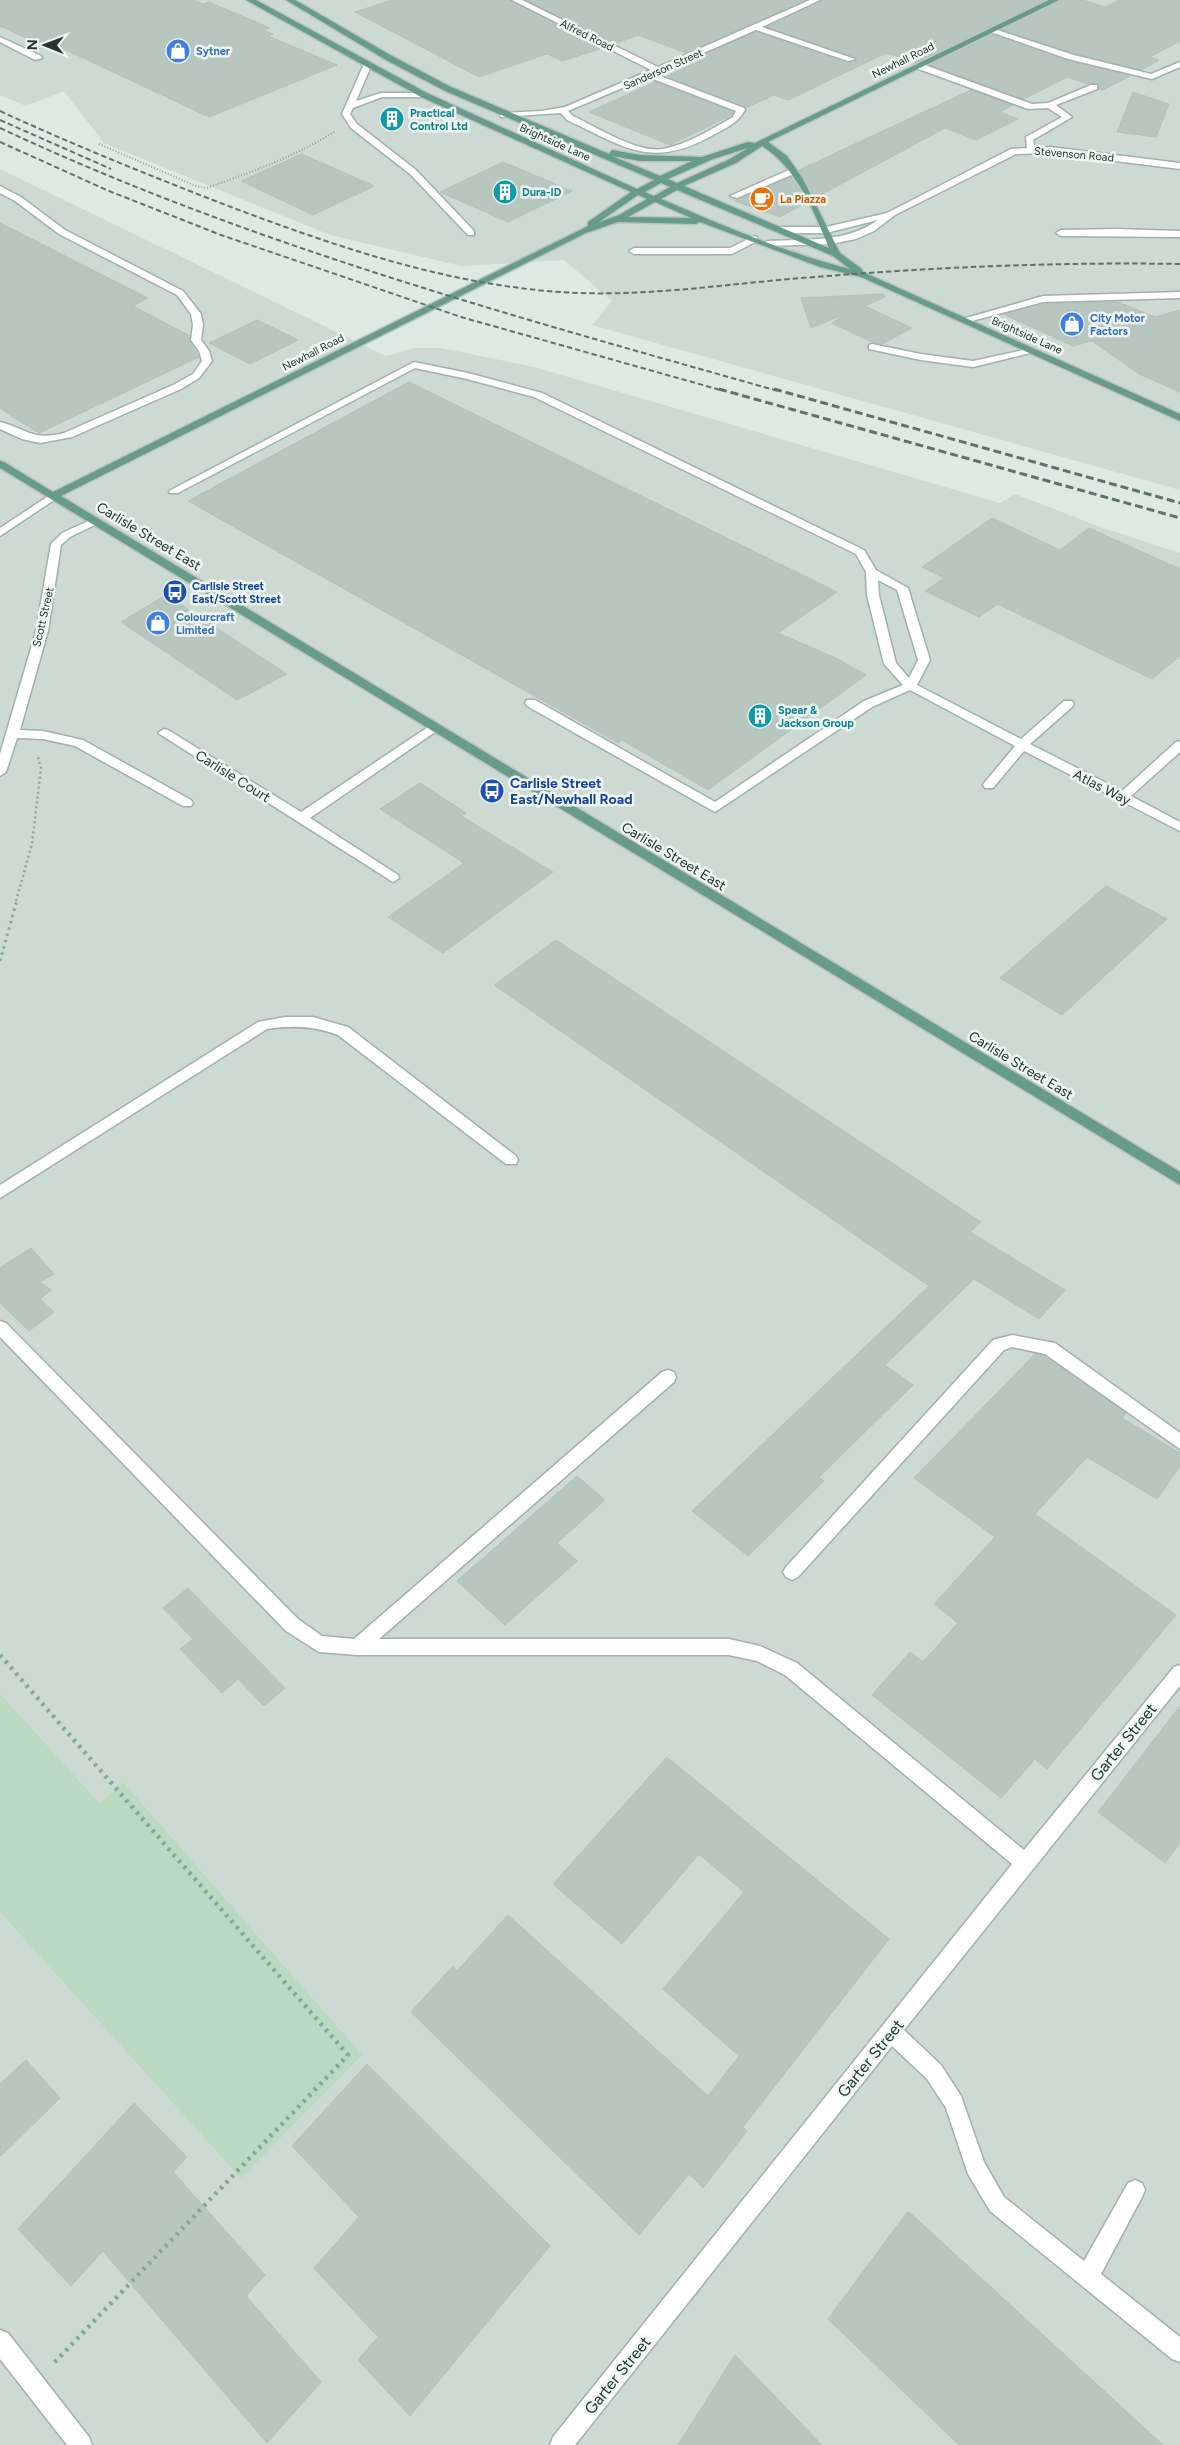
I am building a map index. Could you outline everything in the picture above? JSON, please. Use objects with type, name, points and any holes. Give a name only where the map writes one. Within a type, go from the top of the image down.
[{"type":"main road","name":"Brightside Lane","points":[[250,0],[424,95],[564,160],[710,223],[823,265],[864,274]]},
{"type":"main road","name":"Brightside Lane","points":[[290,0],[389,58],[504,114],[836,254],[864,274],[1180,418]]},
{"type":"main road","name":"Newhall Road","points":[[53,496],[583,231],[615,220],[676,187],[733,161],[762,142],[1054,0]]},
{"type":"main road","name":"Newhall Road","points":[[583,231],[606,211],[660,180],[723,151],[762,142]]},
{"type":"main road","points":[[762,142],[783,157],[793,171],[826,230],[836,254]]},
{"type":"main road","points":[[585,149],[640,158],[703,159]]},
{"type":"main road","points":[[615,220],[710,223]]},
{"type":"main road","name":"Carlisle Street East","points":[[4,468],[95,521],[1180,1179]]},
{"type":"street","name":"Alfred Road","points":[[516,0],[658,71]]},
{"type":"street","name":"Sanderson Street","points":[[504,114],[562,112],[816,0]]},
{"type":"street","points":[[756,27],[851,59]]},
{"type":"street","points":[[994,30],[1071,57],[1152,77],[1180,64]]},
{"type":"street","points":[[0,40],[38,58]]},
{"type":"street","points":[[368,64],[346,114],[376,144],[413,172],[471,233]]},
{"type":"street","points":[[919,66],[1031,107],[1050,106],[1094,87]]},
{"type":"street","points":[[562,112],[570,118],[633,148],[661,152],[693,143],[736,119],[741,110],[649,75]]},
{"type":"street","points":[[350,106],[381,95],[424,95]]},
{"type":"street","points":[[1031,149],[1029,139],[1068,117],[1050,106]]},
{"type":"street","name":"Stevenson Road","points":[[768,244],[831,241],[854,237],[871,229],[892,213],[1005,154],[1031,149],[1060,150],[1180,166]]},
{"type":"street","points":[[734,196],[793,171]]},
{"type":"street","points":[[0,189],[18,199],[62,232],[180,293],[192,306],[200,323],[196,340],[204,351],[207,361],[196,376],[177,387],[68,435],[52,440],[30,440],[0,425]]},
{"type":"street","name":"Stevenson Road","points":[[780,230],[826,230],[892,213]]},
{"type":"street","points":[[1061,233],[1180,234]]},
{"type":"street","points":[[634,251],[732,251],[754,239]]},
{"type":"street","points":[[964,320],[1043,299],[1180,296]]},
{"type":"street","points":[[872,347],[921,357],[973,364],[1033,351]]},
{"type":"street","points":[[174,491],[414,365],[468,376],[538,395],[860,552],[872,572],[873,595],[890,664],[910,686]]},
{"type":"street","points":[[0,533],[53,496]]},
{"type":"street","name":"Scott Street","points":[[13,734],[46,610],[56,544],[66,535],[95,521]]},
{"type":"street","points":[[531,702],[714,808],[872,701],[910,686],[924,660],[902,588],[872,572]]},
{"type":"street","name":"Atlas Way","points":[[910,686],[1023,747],[1180,827]]},
{"type":"street","points":[[989,785],[1032,734],[1068,704]]},
{"type":"street","points":[[301,818],[434,727]]},
{"type":"street","name":"Carlisle Court","points":[[164,733],[393,878]]},
{"type":"street","points":[[0,772],[13,734],[43,735],[79,744],[187,803]]},
{"type":"street","points":[[1123,797],[1180,745]]},
{"type":"street","points":[[0,1192],[263,1024],[288,1020],[318,1021],[343,1031],[511,1160]]},
{"type":"street","points":[[0,1327],[292,1625],[319,1644],[357,1647],[729,1647],[760,1654],[791,1670],[1025,1863]]},
{"type":"street","points":[[792,1572],[999,1345],[1012,1341],[1048,1348],[1180,1442]]},
{"type":"street","points":[[357,1647],[668,1377]]},
{"type":"street","name":"Garter Street","points":[[561,2445],[1025,1863],[1180,1672]]},
{"type":"street","points":[[891,2032],[934,2072],[954,2103],[975,2166],[997,2204],[1180,2352]]},
{"type":"street","points":[[1087,2277],[1135,2190]]},
{"type":"street","points":[[0,2341],[81,2445]]},
{"type":"path","points":[[99,144],[196,186],[207,188],[309,148],[350,120]]},
{"type":"path","points":[[0,961],[32,844],[41,768]]},
{"type":"path","points":[[0,1655],[348,2055],[34,2385]]},
{"type":"shaded area","points":[[0,0],[1180,0],[1180,490],[592,325],[612,301],[564,260],[461,266],[330,235],[104,143],[64,91],[26,106],[0,95]]},
{"type":"shaded area","points":[[0,169],[386,356],[414,348],[441,348],[534,367],[1000,503],[1015,494],[1103,528],[1180,553],[1180,2445],[0,2445]]},
{"type":"green space","points":[[0,1694],[100,1804],[123,1782],[362,2055],[241,2178],[0,1912]]},
{"type":"building","name":"Sytner","points":[[0,0],[193,0],[203,4],[209,2],[270,28],[263,30],[273,34],[268,36],[337,65],[209,117],[49,42],[57,52],[0,26]]},
{"type":"building","points":[[392,0],[510,0],[603,48],[562,61],[547,54],[479,77],[355,12]]},
{"type":"building","points":[[526,0],[805,0],[686,53],[638,35],[615,44]]},
{"type":"building","points":[[822,0],[1045,0],[917,62],[886,53],[788,100],[774,95],[746,108],[667,76],[704,59],[698,57],[756,32],[847,63],[856,61],[856,57],[767,27]]},
{"type":"building","points":[[1061,0],[1083,0],[1105,7],[1119,0],[1180,0],[1180,41],[1150,57],[1159,60],[1142,70],[1075,53],[1002,30]]},
{"type":"building","points":[[993,35],[1067,61],[1130,76],[1103,90],[1099,89],[1097,83],[1088,84],[1067,77],[1024,99],[930,65]]},
{"type":"building","points":[[655,82],[733,112],[732,115],[670,145],[589,112]]},
{"type":"building","points":[[971,90],[1013,105],[1000,112],[1018,119],[976,140],[945,128],[815,198],[799,170]]},
{"type":"building","points":[[1133,92],[1169,104],[1156,137],[1117,132]]},
{"type":"building","points":[[302,154],[374,186],[313,215],[241,181]]},
{"type":"building","name":"Dura-ID","points":[[503,162],[572,191],[508,222],[440,192]]},
{"type":"building","name":"La Piazza","points":[[791,177],[807,202],[780,217],[735,201]]},
{"type":"building","points":[[0,223],[148,298],[133,306],[190,336],[189,341],[199,357],[39,433],[13,417],[0,408]]},
{"type":"building","points":[[884,294],[885,297],[865,306],[912,328],[882,344],[872,342],[832,323],[845,314],[811,328],[801,298]]},
{"type":"building","points":[[1118,302],[1155,317],[1180,310],[1180,392],[1139,374],[1092,341],[1073,346],[1003,314],[1043,304]]},
{"type":"building","points":[[257,320],[298,340],[250,364],[209,343]]},
{"type":"building","points":[[409,382],[837,592],[778,633],[838,659],[866,675],[708,790],[622,740],[618,743],[188,501]]},
{"type":"building","points":[[992,518],[1060,550],[1089,528],[1180,569],[1180,656],[1152,679],[998,604],[979,617],[925,591],[944,578],[922,567]]},
{"type":"building","points":[[166,595],[287,674],[237,700],[121,622]]},
{"type":"building","points":[[420,783],[466,813],[461,816],[553,872],[443,953],[388,917],[464,863],[380,809]]},
{"type":"building","points":[[1106,886],[1167,919],[1062,1015],[1000,978]]},
{"type":"building","points":[[556,940],[981,1222],[970,1232],[1065,1290],[1039,1319],[974,1279],[885,1365],[913,1385],[819,1477],[824,1481],[748,1556],[692,1511],[929,1286],[494,985]]},
{"type":"building","points":[[31,1248],[54,1274],[40,1282],[51,1290],[40,1299],[54,1312],[29,1331],[0,1303],[0,1268]]},
{"type":"building","points":[[1035,1354],[1044,1356],[1126,1413],[1122,1418],[1180,1453],[1180,1466],[1157,1499],[1087,1457],[1035,1514],[1176,1615],[1047,1769],[1035,1759],[1001,1798],[872,1695],[910,1652],[923,1662],[958,1623],[934,1604],[995,1537],[914,1478]]},
{"type":"building","points":[[577,1476],[605,1500],[557,1543],[577,1561],[505,1625],[457,1581]]},
{"type":"building","points":[[188,1588],[285,1688],[264,1706],[238,1679],[222,1693],[180,1649],[193,1639],[163,1608]]},
{"type":"building","points":[[1180,1706],[1180,1843],[1165,1863],[1098,1812]]},
{"type":"building","points":[[667,1757],[889,1939],[743,2127],[747,2131],[703,2188],[689,2174],[639,2235],[411,2012],[453,1966],[457,1971],[508,1915],[708,2096],[739,2056],[663,1989],[744,1892],[699,1854],[622,1944],[553,1884]]},
{"type":"building","points":[[26,2060],[60,2098],[0,2157],[0,2084]]},
{"type":"building","points":[[367,2064],[550,2246],[410,2416],[358,2360],[378,2337],[314,2268],[359,2217],[292,2146]]},
{"type":"building","points":[[134,2103],[187,2157],[173,2172],[265,2275],[246,2296],[321,2382],[267,2443],[103,2251],[71,2286],[18,2229]]},
{"type":"building","points":[[908,2211],[1163,2445],[959,2445],[828,2319]]},
{"type":"building","points":[[735,2355],[822,2445],[678,2445]]},
{"type":"railway","points":[[0,111],[144,173],[311,236],[392,262],[475,281],[517,288],[560,292],[624,293],[860,273],[951,268],[1089,264],[1180,264]]},
{"type":"railway","points":[[0,120],[111,169]]},
{"type":"railway","points":[[0,128],[94,170],[286,243],[481,306],[778,391]]},
{"type":"railway","points":[[0,142],[109,191],[221,235],[461,317],[724,391]]},
{"type":"railway","points":[[719,389],[1180,518]]},
{"type":"railway","points":[[774,389],[1180,503]]},
{"type":"place","name":"Sytner","points":[[178,51]]},
{"type":"place","name":"Practical Control Ltd","points":[[392,119]]},
{"type":"place","name":"Dura-ID","points":[[505,192]]},
{"type":"place","name":"La Piazza","points":[[762,199]]},
{"type":"place","name":"City Motor Factors","points":[[1072,324]]},
{"type":"place","name":"Carlisle Street East/Scott Street","points":[[175,592]]},
{"type":"place","name":"Colourcraft Limited","points":[[158,623]]},
{"type":"place","name":"Spear & Jackson Group","points":[[760,716]]},
{"type":"place","name":"Carlisle Street East/Newhall Road","points":[[492,791]]}]
